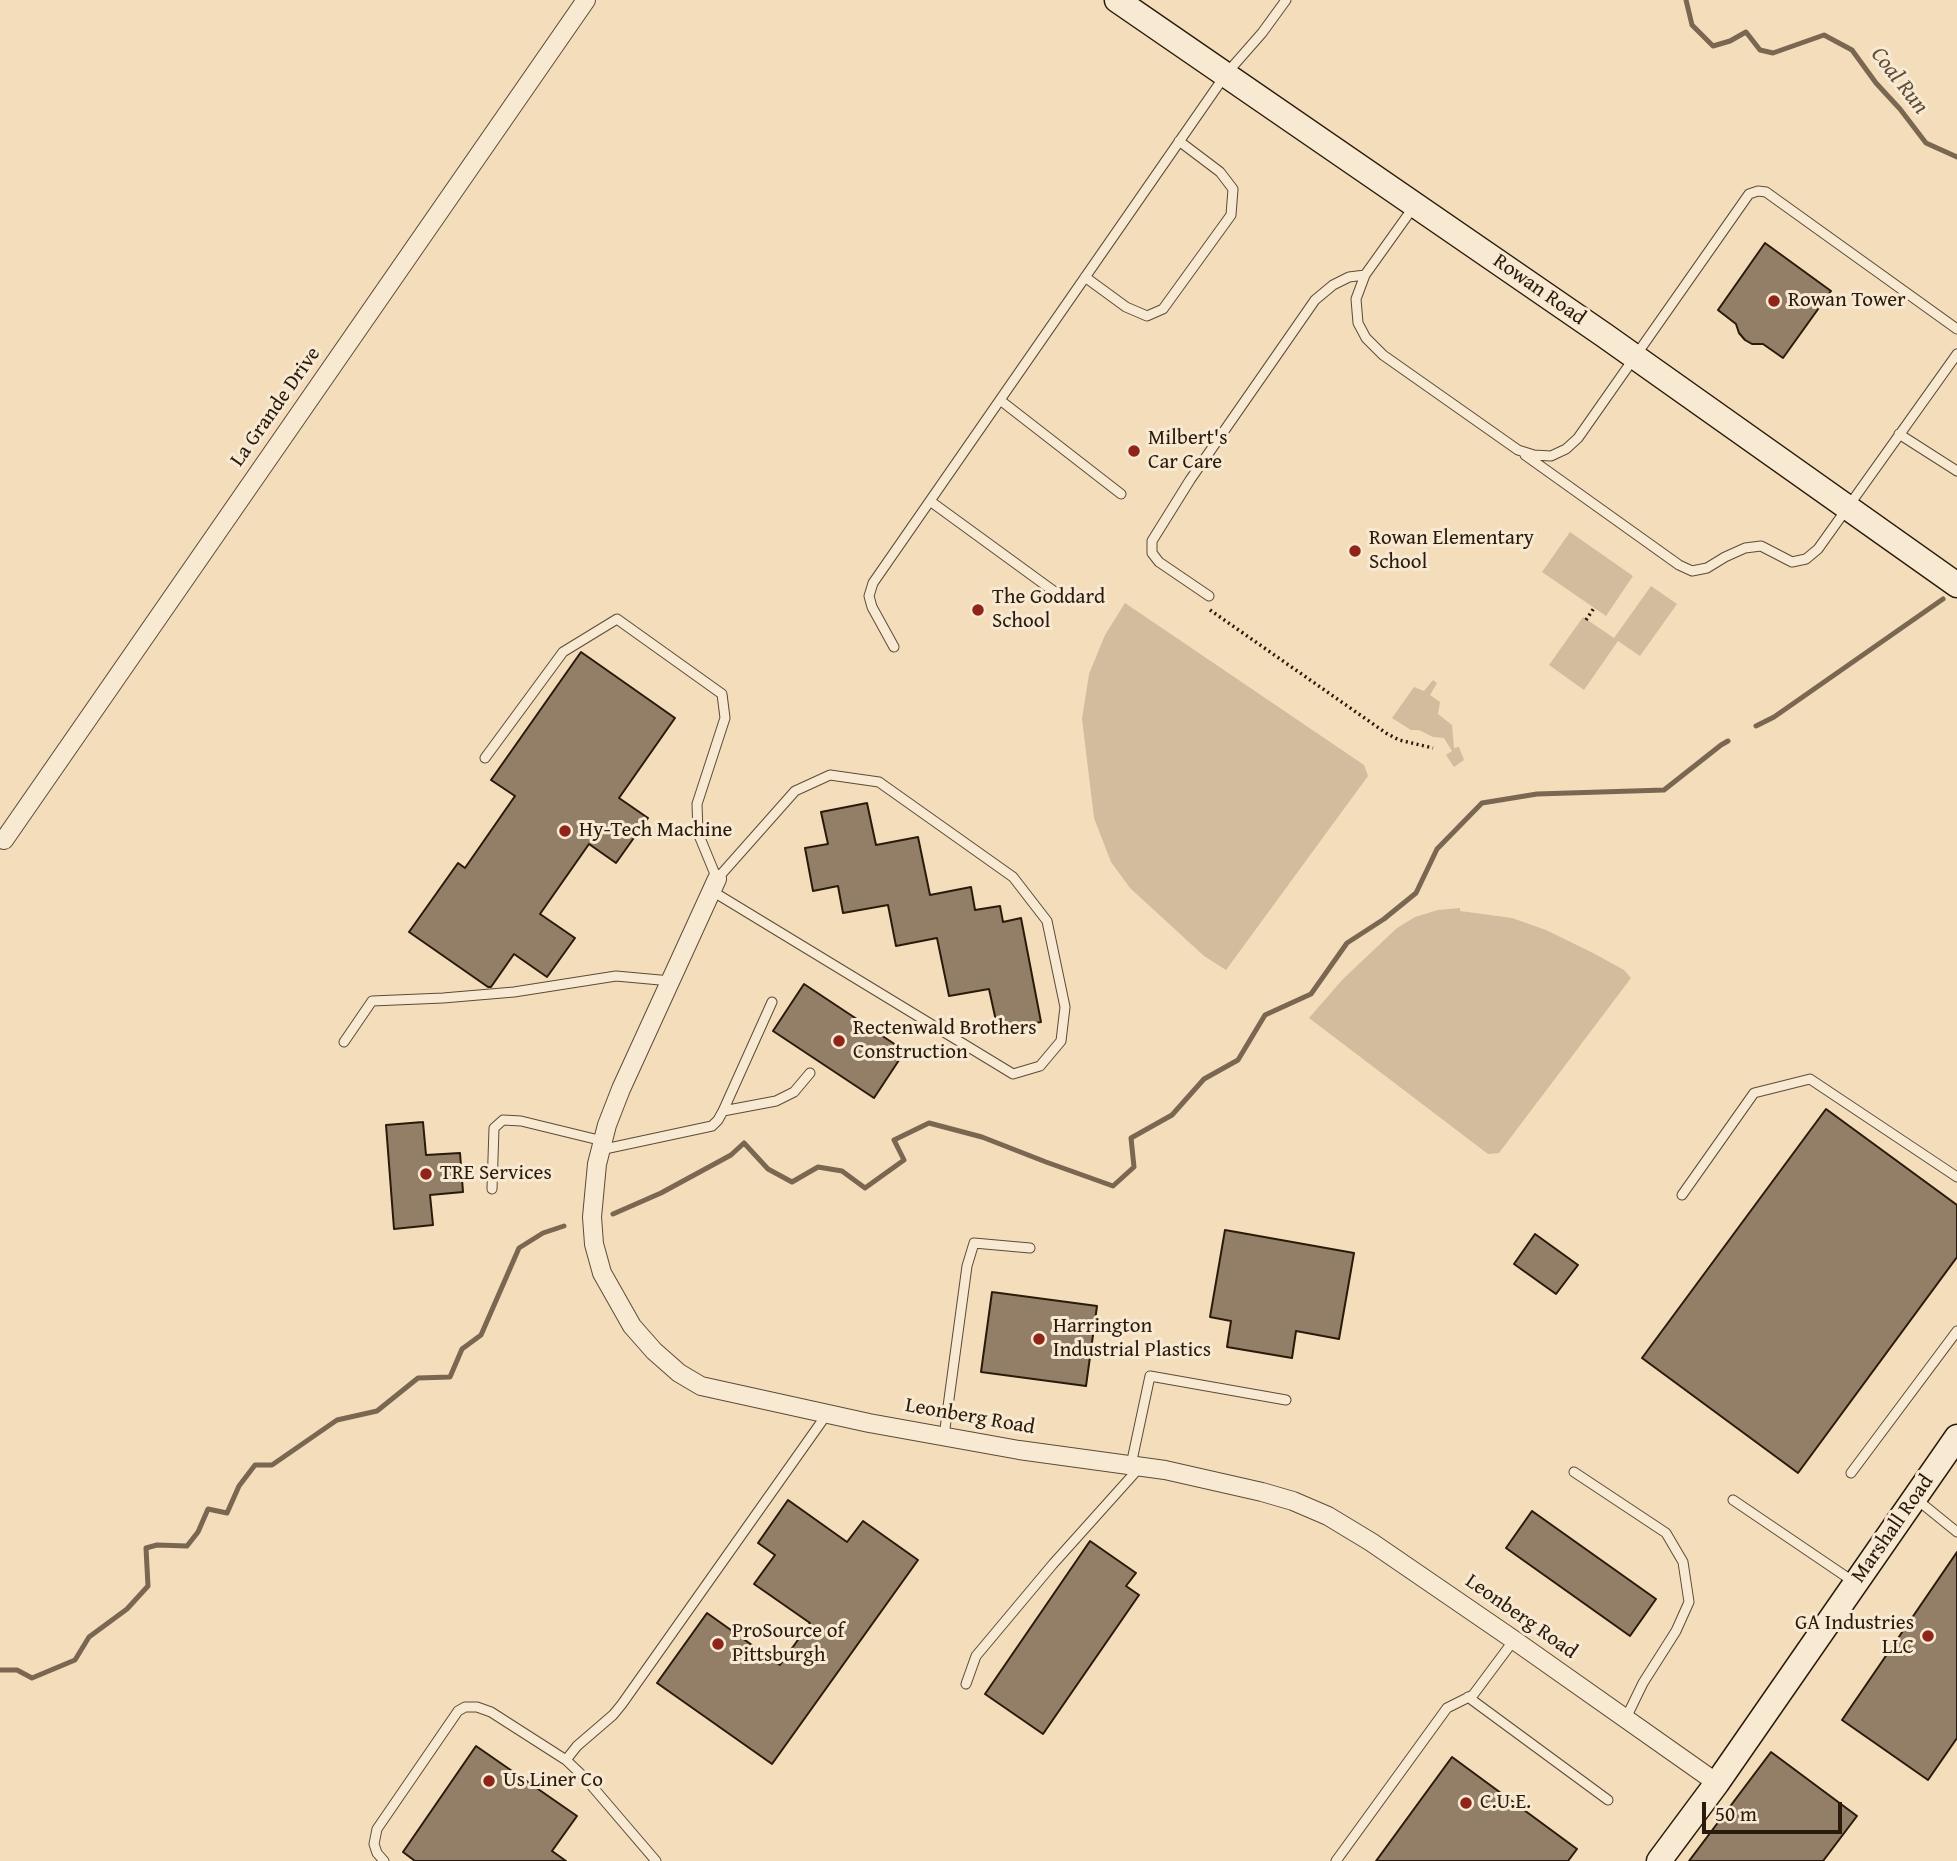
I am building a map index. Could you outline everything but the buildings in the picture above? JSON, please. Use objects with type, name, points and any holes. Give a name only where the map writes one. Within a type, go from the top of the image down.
[{"type":"street","name":"La Grande Drive","points":[[4,840],[586,0]]},
{"type":"street","name":"Rowan Road","points":[[1117,0],[1416,204],[1957,585]]},
{"type":"street","name":"Leonberg Road","points":[[715,885],[621,1089],[607,1125],[597,1164],[592,1217],[594,1244],[603,1273],[632,1326],[654,1351],[679,1373],[701,1386],[827,1414],[1019,1450],[1165,1470],[1262,1492],[1328,1516],[1371,1542],[1514,1640],[1717,1783]]},
{"type":"street","name":"Marshall Road","points":[[1659,1861],[1717,1783],[1957,1437]]},
{"type":"lane","points":[[894,647],[872,607],[869,596],[873,583],[1226,74],[1262,33],[1286,0]]},
{"type":"lane","points":[[1085,277],[1126,307],[1147,316],[1163,309],[1231,215],[1233,189],[1220,172],[1179,141]]},
{"type":"lane","points":[[1518,450],[1551,456],[1566,449],[1578,438],[1749,194],[1758,191],[1766,192],[1957,329]]},
{"type":"lane","points":[[1416,204],[1365,275],[1356,299],[1357,323],[1366,338],[1383,355],[1679,565],[1692,571],[1707,568],[1745,548],[1761,547],[1792,562],[1806,559],[1818,549],[1957,354]]},
{"type":"lane","points":[[1209,596],[1159,562],[1152,553],[1152,541],[1190,480],[1315,300],[1333,285],[1349,277],[1365,275]]},
{"type":"lane","points":[[1000,400],[1121,494]]},
{"type":"lane","points":[[1899,434],[1957,471]]},
{"type":"lane","points":[[930,501],[1059,594]]},
{"type":"lane","points":[[485,758],[563,652],[617,620],[722,694],[725,718],[697,804],[698,833],[715,885],[1013,1074],[1040,1066],[1061,1041],[1065,1007],[1047,921],[1013,877],[878,782],[830,775],[795,791],[715,885]]},
{"type":"lane","points":[[344,1042],[372,1001],[514,992],[616,976],[671,981]]},
{"type":"lane","points":[[492,1189],[495,1128],[503,1120],[522,1121],[602,1145],[712,1126],[723,1111],[772,1002]]},
{"type":"lane","points":[[723,1111],[776,1101],[794,1092],[810,1073]]},
{"type":"lane","points":[[1682,1195],[1754,1093],[1810,1079],[1957,1177]]},
{"type":"lane","points":[[944,1436],[967,1266],[974,1243],[1030,1248]]},
{"type":"lane","points":[[1851,1473],[1957,1331]]},
{"type":"lane","points":[[966,1684],[976,1656],[1135,1466],[1150,1376],[1286,1400]]},
{"type":"lane","points":[[566,1760],[577,1746],[622,1704],[827,1414]]},
{"type":"lane","points":[[1574,1472],[1666,1533],[1683,1562],[1689,1602],[1676,1631],[1643,1683],[1626,1718]]},
{"type":"lane","points":[[1914,1497],[1957,1532]]},
{"type":"lane","points":[[1733,1500],[1855,1583]]},
{"type":"lane","points":[[1336,1861],[1447,1708],[1473,1695],[1514,1640]]},
{"type":"lane","points":[[1468,1697],[1608,1800]]},
{"type":"lane","points":[[384,1861],[374,1844],[377,1829],[458,1712],[465,1707],[477,1707],[491,1712],[566,1760],[585,1778],[656,1861]]},
{"type":"path","points":[[1586,620],[1594,608]]},
{"type":"path","points":[[1208,609],[1385,733],[1399,740],[1433,748]]},
{"type":"shaded area","points":[[1570,532],[1633,576],[1606,616],[1542,572]]},
{"type":"shaded area","points":[[1651,586],[1677,604],[1640,656],[1618,641],[1584,690],[1549,665],[1583,617],[1614,638]]},
{"type":"shaded area","points":[[1125,603],[1364,765],[1368,776],[1226,970],[1204,956],[1130,888],[1111,862],[1094,818],[1082,719],[1089,674],[1105,635]]},
{"type":"shaded area","points":[[1433,680],[1437,683],[1430,695],[1440,702],[1438,714],[1452,725],[1454,748],[1459,747],[1464,760],[1454,767],[1446,755],[1452,751],[1444,738],[1411,730],[1392,718],[1414,687],[1424,691]]},
{"type":"shaded area","points":[[1460,908],[1460,911],[1512,918],[1546,930],[1624,970],[1631,978],[1499,1153],[1488,1154],[1309,1018],[1343,979],[1397,928],[1415,917],[1438,910]]},
{"type":"waterway","name":"Coal Run","points":[[1686,0],[1692,25],[1713,46],[1746,32],[1760,50],[1773,53],[1824,35],[1852,50],[1926,143],[1957,157]]},
{"type":"waterway","points":[[1756,726],[1774,717],[1943,599]]},
{"type":"waterway","points":[[613,1214],[661,1193],[731,1155],[744,1143],[768,1169],[792,1182],[818,1167],[842,1171],[865,1188],[904,1160],[894,1140],[929,1123],[982,1137],[1113,1186],[1134,1167],[1131,1138],[1172,1115],[1204,1079],[1238,1060],[1265,1015],[1311,994],[1347,943],[1384,919],[1416,893],[1437,849],[1482,803],[1537,794],[1664,790],[1728,741]]},
{"type":"waterway","points":[[0,1670],[17,1670],[32,1678],[75,1660],[89,1637],[127,1609],[148,1586],[146,1548],[157,1545],[187,1546],[198,1532],[208,1509],[227,1513],[239,1486],[255,1465],[272,1465],[337,1420],[377,1411],[418,1378],[450,1377],[462,1349],[481,1335],[519,1248],[543,1233],[564,1226]]},
{"type":"place","name":"Rowan Tower","points":[[1774,301]]},
{"type":"place","name":"Milbert's Car Care","points":[[1134,451]]},
{"type":"place","name":"Rowan Elementary School","points":[[1355,551]]},
{"type":"place","name":"The Goddard School","points":[[978,610]]},
{"type":"place","name":"Hy-Tech Machine","points":[[565,831]]},
{"type":"place","name":"Rectenwald Brothers Construction","points":[[839,1041]]},
{"type":"place","name":"TRE Services","points":[[426,1174]]},
{"type":"place","name":"Harrington Industrial Plastics","points":[[1039,1339]]},
{"type":"place","name":"GA Industries LLC","points":[[1928,1636]]},
{"type":"place","name":"ProSource of Pittsburgh","points":[[718,1644]]},
{"type":"place","name":"Us Liner Co","points":[[489,1781]]},
{"type":"place","name":"C.U.E.","points":[[1466,1803]]}]
